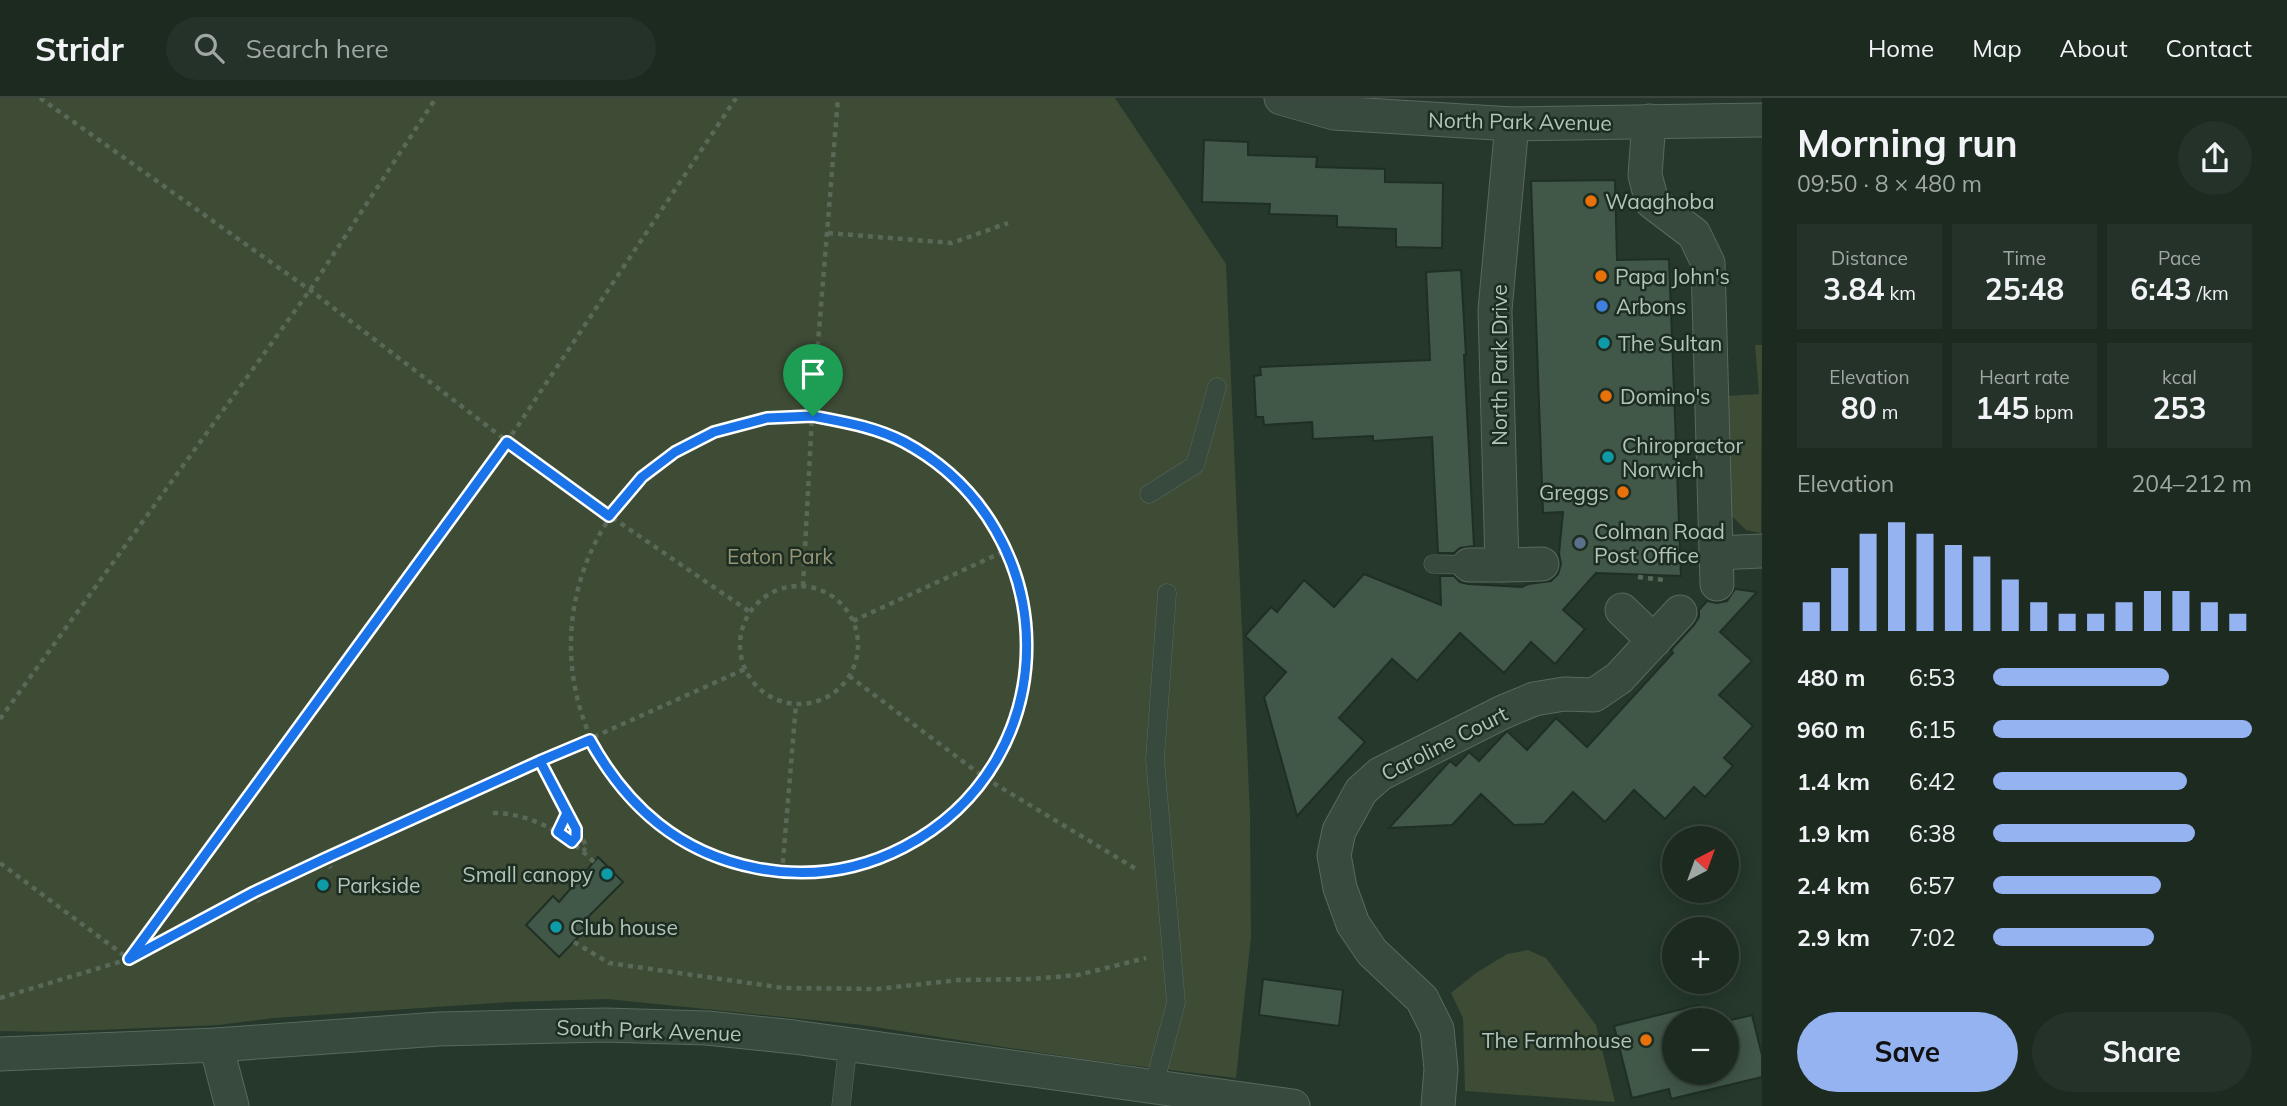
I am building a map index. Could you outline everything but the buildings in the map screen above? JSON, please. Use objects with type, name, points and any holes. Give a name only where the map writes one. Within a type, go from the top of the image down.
[{"type":"street","name":"North Park Avenue","points":[[1281,98],[1334,113],[1512,124],[1762,120]]},
{"type":"street","points":[[1649,121],[1646,175],[1652,202],[1694,234],[1708,263],[1717,568],[1762,551]]},
{"type":"street","name":"North Park Drive","points":[[1503,565],[1495,310],[1512,124]]},
{"type":"street","points":[[1469,565],[1542,564]]},
{"type":"street","name":"Caroline Court","points":[[1438,1106],[1441,1069],[1437,1029],[1422,999],[1372,952],[1353,924],[1340,888],[1334,855],[1339,831],[1361,791],[1380,774],[1534,699],[1563,694],[1594,695],[1619,678],[1654,640],[1677,596]]},
{"type":"street","points":[[1622,610],[1654,640]]},
{"type":"street","name":"South Park Avenue","points":[[0,1054],[216,1045],[439,1029],[605,1025],[707,1028],[1154,1085],[1293,1106]]},
{"type":"street","points":[[216,1045],[232,1106]]},
{"type":"lane","points":[[1149,494],[1195,465],[1217,387]]},
{"type":"lane","points":[[1433,564],[1469,565]]},
{"type":"lane","points":[[1154,1085],[1176,1003],[1155,759],[1167,593]]},
{"type":"lane","points":[[841,1106],[848,1045]]},
{"type":"path","points":[[40,98],[310,290],[507,442],[609,516],[750,612]]},
{"type":"path","points":[[0,719],[310,290],[436,98]]},
{"type":"path","points":[[129,959],[507,442],[736,98]]},
{"type":"path","points":[[803,586],[813,416],[838,98]]},
{"type":"path","points":[[828,233],[953,243],[1008,223]]},
{"type":"path","points":[[813,416],[862,425],[903,442],[940,465],[968,491],[995,528],[1019,582],[1024,608],[1027,640],[1025,679],[1017,714],[1002,750],[985,778],[948,818],[924,837],[883,858],[831,872],[782,873],[729,863],[680,841],[642,812],[606,769],[590,740],[576,698],[569,652],[573,603],[592,545],[609,516],[642,477],[675,452],[714,432],[767,418],[813,416]]},
{"type":"path","points":[[853,621],[1007,550]]},
{"type":"path","points":[[1630,577],[1677,596]]},
{"type":"path","points":[[803,586],[824,591],[837,600],[853,621],[858,644],[856,660],[849,676],[832,694],[819,701],[796,704],[778,701],[764,692],[752,681],[745,669],[741,653],[740,637],[750,612],[766,596],[778,590],[803,586]]},
{"type":"path","points":[[0,998],[129,959],[254,892],[326,858],[745,669]]},
{"type":"path","points":[[849,676],[985,778],[1165,887]]},
{"type":"path","points":[[782,873],[796,704]]},
{"type":"path","points":[[540,761],[587,847],[583,851]]},
{"type":"path","points":[[494,813],[507,813],[531,820],[558,832],[594,862]]},
{"type":"path","points":[[558,832],[567,813]]},
{"type":"path","points":[[572,842],[576,837],[576,829]]},
{"type":"path","points":[[326,858],[331,868]]},
{"type":"path","points":[[0,863],[129,959]]},
{"type":"path","points":[[254,892],[259,902]]},
{"type":"path","points":[[574,942],[610,963],[798,988],[877,989],[959,980],[1078,975],[1143,958],[1171,954]]},
{"type":"green space","name":"Eaton Park","points":[[0,98],[1115,98],[1226,264],[1250,814],[1251,937],[1236,1078],[1088,1060],[862,1025],[607,999],[511,1002],[274,1018],[218,1025],[50,1032],[0,1031]]},
{"type":"green space","points":[[1755,345],[1762,345],[1761,533],[1746,530],[1730,514],[1727,396],[1759,394]]},
{"type":"green space","points":[[1528,950],[1546,958],[1596,1025],[1615,1102],[1465,1091],[1463,1018],[1451,993],[1476,973],[1507,954]]},
{"type":"place","name":"Waaghoba","points":[[1591,201]]},
{"type":"place","name":"Papa John's","points":[[1601,276]]},
{"type":"place","name":"Arbons","points":[[1602,306]]},
{"type":"place","name":"The Sultan","points":[[1604,343]]},
{"type":"place","name":"Domino's","points":[[1606,396]]},
{"type":"place","name":"Chiropractor Norwich","points":[[1608,457]]},
{"type":"place","name":"Greggs","points":[[1623,492]]},
{"type":"place","name":"Colman Road Post Office","points":[[1580,543]]},
{"type":"place","name":"Small canopy","points":[[607,874]]},
{"type":"place","name":"Parkside","points":[[323,885]]},
{"type":"place","name":"Club house","points":[[556,927]]},
{"type":"place","name":"The Farmhouse","points":[[1646,1040]]},
{"type":"route","points":[[813,416],[767,418],[714,432],[675,452],[642,477],[609,516],[507,442],[129,959],[254,892],[540,761],[576,829],[576,837],[572,842],[558,832],[567,813],[540,761],[590,740],[606,769],[642,812],[680,841],[729,863],[782,873],[831,872],[883,858],[924,837],[948,818],[985,778],[1002,750],[1017,714],[1025,679],[1027,640],[1019,582],[995,528],[968,491],[940,465],[903,442],[862,425],[813,416]]}]
